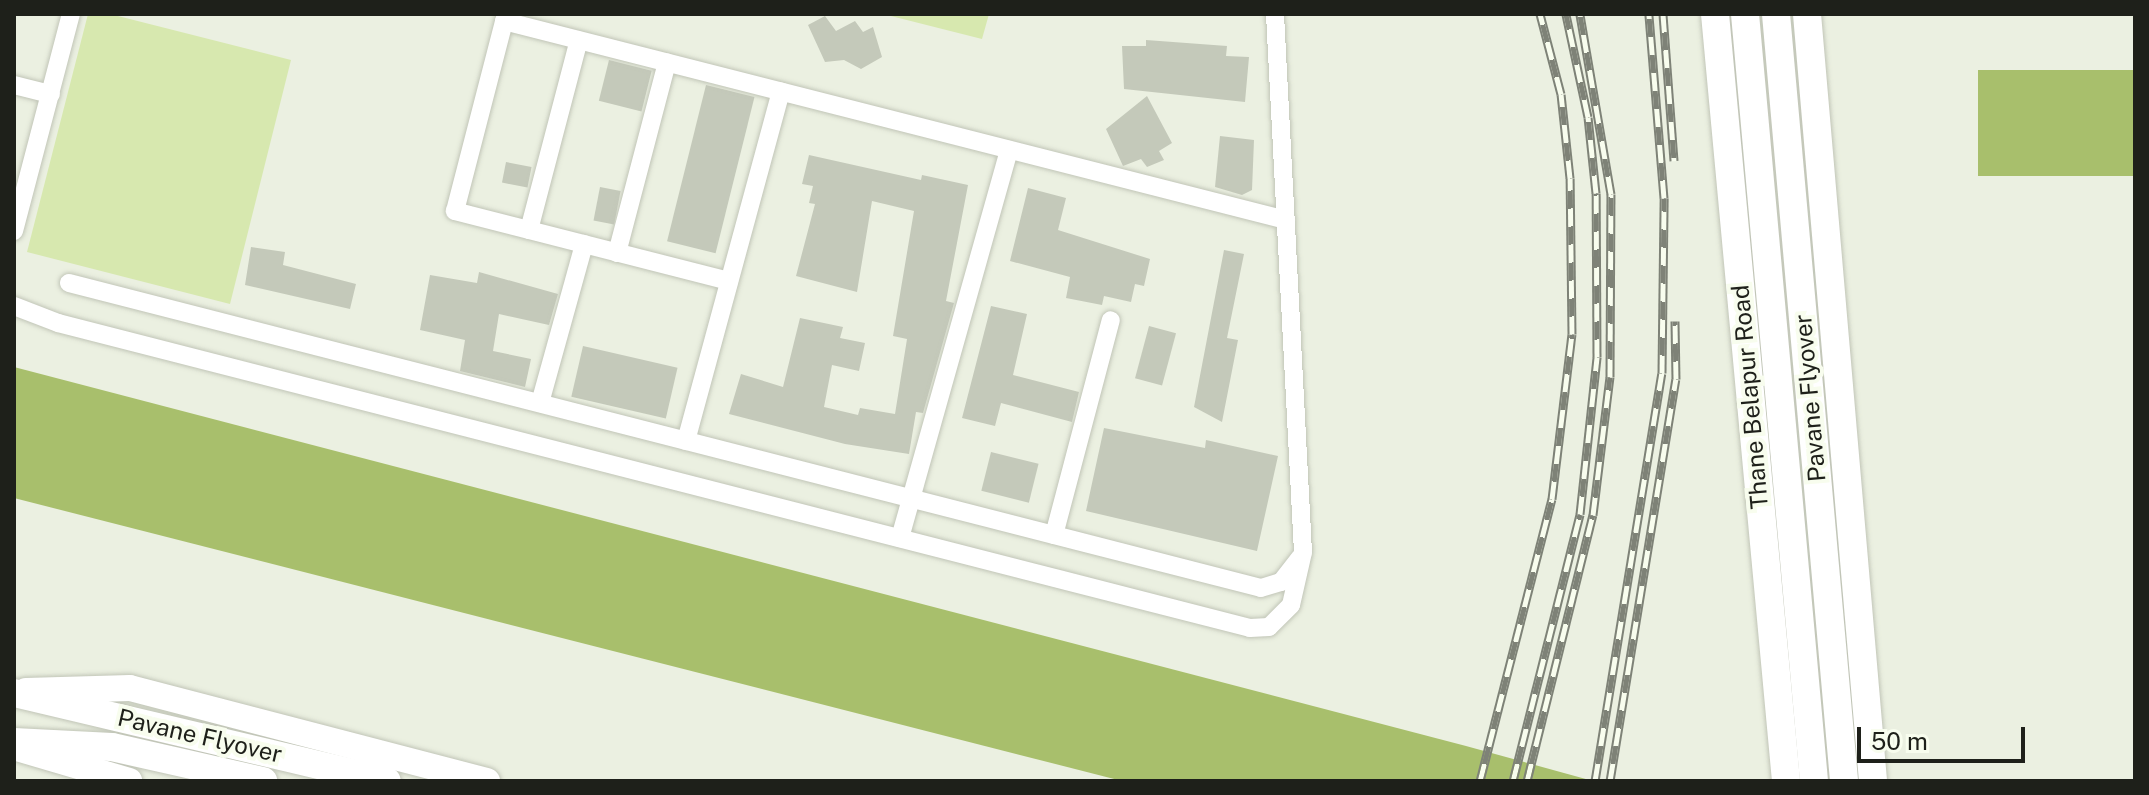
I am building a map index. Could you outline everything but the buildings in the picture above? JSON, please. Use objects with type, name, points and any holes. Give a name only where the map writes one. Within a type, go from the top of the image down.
[{"type":"main road","name":"Thane Belapur Road","points":[[1715,14],[1785,778]]},
{"type":"main road","name":"Pavane Flyover","points":[[1745,14],[1814,781]]},
{"type":"main road","name":"Pavane Flyover","points":[[1776,14],[1844,781]]},
{"type":"main road","points":[[1807,14],[1873,775]]},
{"type":"main road","points":[[14,692],[130,688],[487,781]]},
{"type":"main road","name":"Pavane Flyover","points":[[14,692],[387,781]]},
{"type":"main road","name":"Pavane Flyover","points":[[14,744],[112,747],[263,781]]},
{"type":"main road","points":[[14,744],[129,781]]},
{"type":"street","points":[[14,231],[71,14]]},
{"type":"street","points":[[14,306],[73,327],[1260,629],[1276,624],[1287,613],[1303,552],[1275,14]]},
{"type":"street","points":[[729,281],[455,211],[504,21],[1286,220]]},
{"type":"street","points":[[529,230],[579,40]]},
{"type":"street","points":[[617,253],[667,62]]},
{"type":"street","points":[[14,85],[51,94]]},
{"type":"street","points":[[686,441],[781,92]]},
{"type":"street","points":[[900,538],[1009,150]]},
{"type":"street","points":[[540,403],[584,244]]},
{"type":"street","points":[[69,283],[1261,588],[1281,582],[1303,552]]},
{"type":"street","points":[[1054,535],[1111,320]]},
{"type":"shaded area","points":[[88,14],[110,14],[291,60],[230,304],[27,252]]},
{"type":"shaded area","points":[[883,14],[989,14],[982,39]]},
{"type":"shaded area","points":[[1978,70],[2135,70],[2135,176],[1978,176]]},
{"type":"shaded area","points":[[14,367],[1593,781],[1122,781],[14,498]]},
{"type":"railway","points":[[1480,781],[1552,499],[1572,334],[1570,178],[1561,94],[1540,14]]},
{"type":"railway","points":[[1513,781],[1580,514],[1597,357],[1596,193],[1588,117],[1566,14]]},
{"type":"railway","points":[[1527,781],[1593,515],[1610,377],[1611,194],[1580,14]]},
{"type":"railway","points":[[1595,781],[1662,373],[1664,198],[1649,14]]},
{"type":"railway","points":[[1663,14],[1674,161]]},
{"type":"railway","points":[[1610,781],[1676,379],[1675,321]]}]
